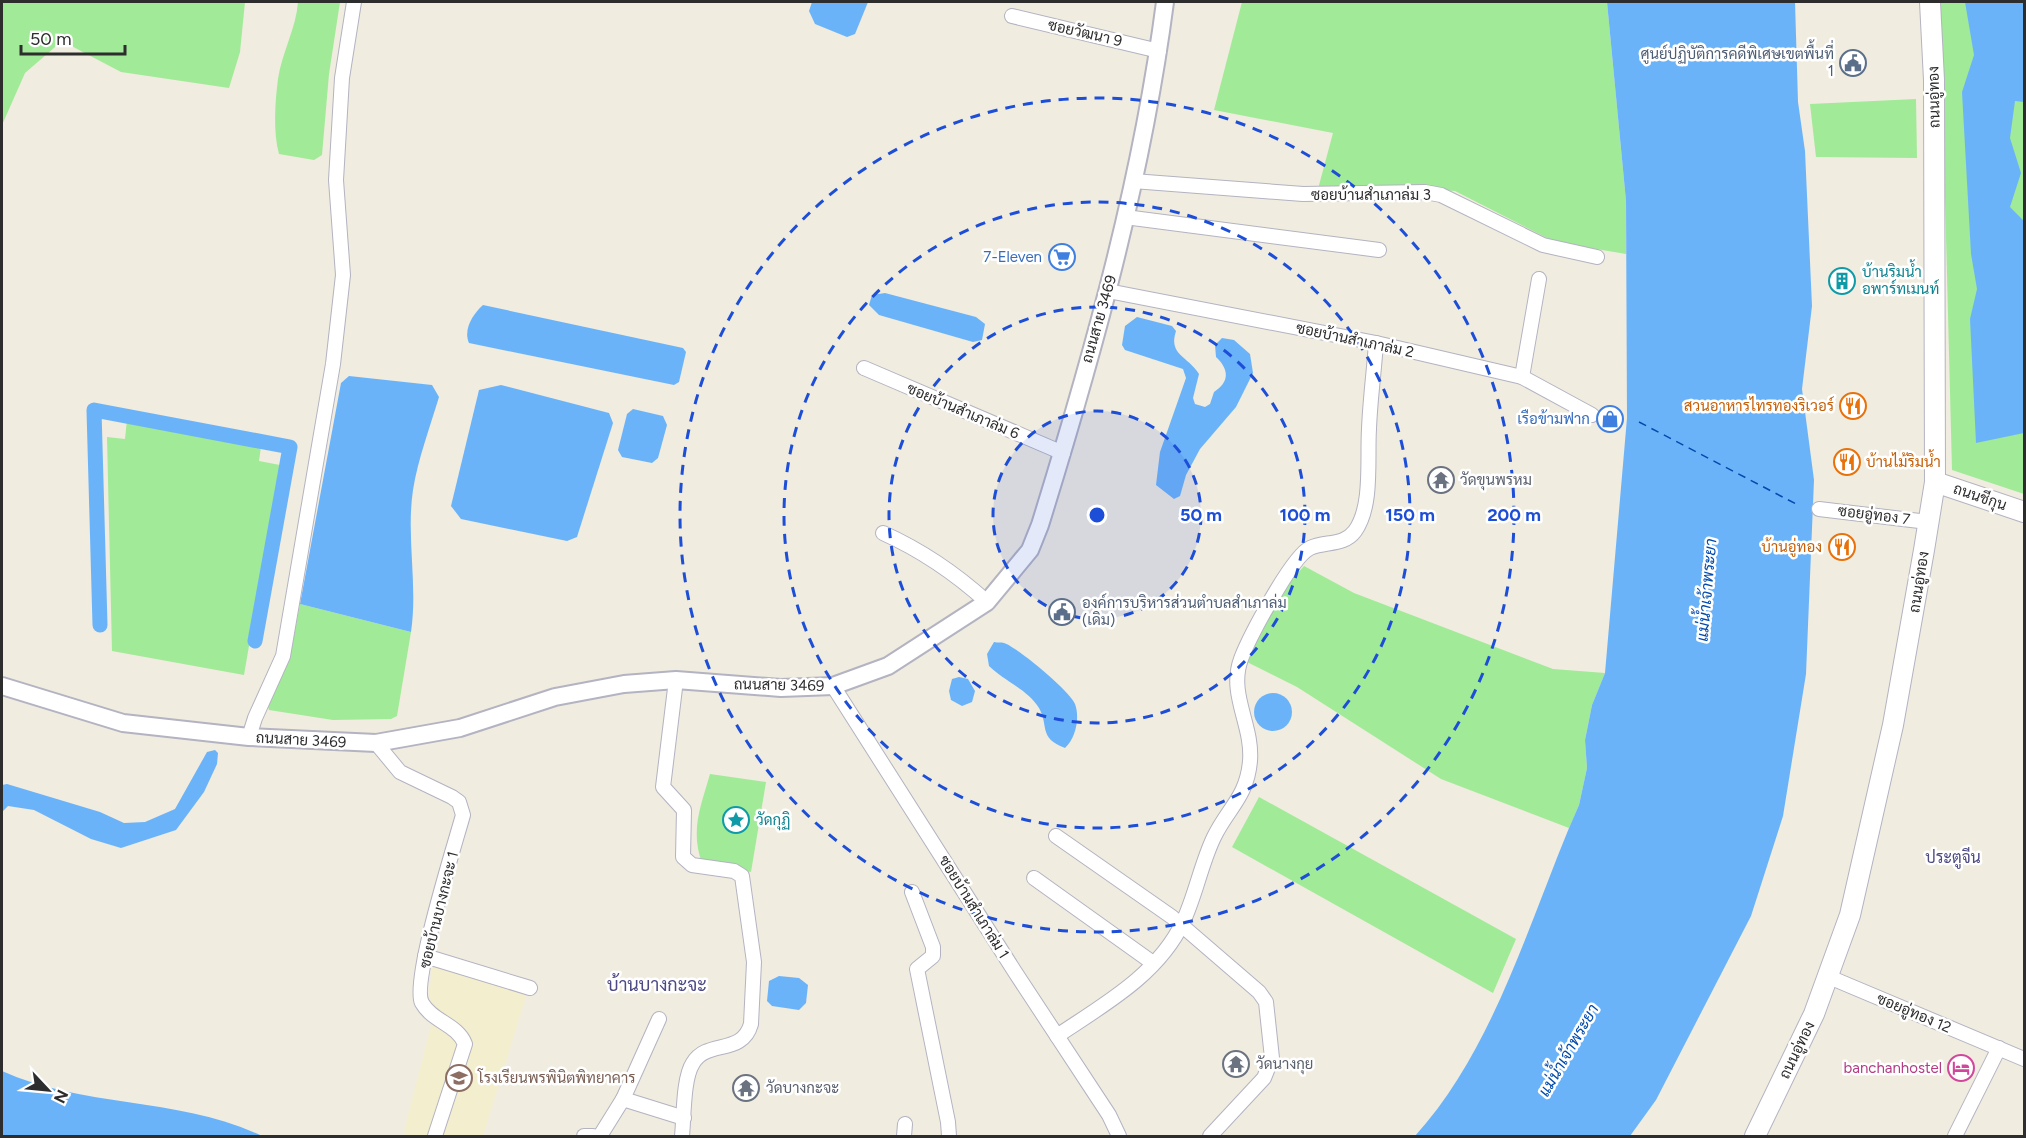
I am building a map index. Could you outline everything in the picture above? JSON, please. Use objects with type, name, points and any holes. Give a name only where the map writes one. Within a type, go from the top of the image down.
[{"type":"main road","name":"ถนนอู่ทอง","points":[[1755,1137],[1829,977],[1850,915],[1893,725],[1935,482],[1934,92],[1929,2]]},
{"type":"main road","name":"ถนนชีกุน","points":[[1935,482],[2025,512]]},
{"type":"street","points":[[249,737],[255,718],[283,656],[333,364],[343,275],[337,168],[342,78],[354,2]]},
{"type":"street","name":"ถนนสาย 3469","points":[[2,686],[123,723],[249,737],[376,743],[418,738],[460,728],[578,692],[624,684],[676,680],[781,688],[833,686],[888,666],[987,602],[1030,550],[1063,453],[1108,291],[1159,51],[1165,2]]},
{"type":"street","name":"ซอยวัฒนา 9","points":[[1012,16],[1159,51]]},
{"type":"street","name":"ซอยบ้านสำเภาล่ม 3","points":[[1133,181],[1303,194],[1425,192],[1441,195],[1543,245],[1596,257]]},
{"type":"street","points":[[1125,217],[1379,250]]},
{"type":"street","points":[[1522,377],[1539,279]]},
{"type":"street","name":"ซอยบ้านสำเภาล่ม 2","points":[[1108,291],[1376,343],[1522,377],[1592,415]]},
{"type":"street","points":[[1057,1036],[1130,988],[1153,963],[1182,925],[1197,887],[1207,852],[1220,824],[1238,803],[1247,781],[1250,759],[1237,696],[1237,679],[1241,659],[1286,574],[1298,559],[1309,548],[1348,540],[1356,530],[1363,512],[1369,470],[1368,430],[1376,343]]},
{"type":"street","name":"ซอยบ้านสำเภาล่ม 6","points":[[864,368],[1063,453]]},
{"type":"street","name":"ซอยอู่ทอง 7","points":[[1819,509],[1928,522]]},
{"type":"street","points":[[883,533],[923,552],[956,574],[987,602]]},
{"type":"street","points":[[676,680],[663,787],[684,810],[683,856],[687,862],[692,865],[734,871],[742,876],[754,962],[751,1024],[748,1033],[741,1041],[701,1054],[693,1062],[689,1072],[682,1137]]},
{"type":"street","name":"ซอยบ้านสำเภาล่ม 1","points":[[833,686],[1108,1115],[1114,1134]]},
{"type":"street","name":"ซอยบ้านบางกะจะ 1","points":[[376,743],[400,772],[459,802],[463,815],[425,956],[420,994],[423,1003],[460,1034],[465,1044],[435,1137]]},
{"type":"street","points":[[1056,836],[1182,925],[1259,992],[1266,1002],[1272,1058],[1264,1078],[1210,1137]]},
{"type":"street","points":[[1034,878],[1153,963]]},
{"type":"street","points":[[912,892],[933,947],[933,956],[917,969],[948,1122],[949,1137]]},
{"type":"street","points":[[425,956],[530,988]]},
{"type":"street","name":"ซอยอู่ทอง 12","points":[[1829,977],[2025,1059]]},
{"type":"street","points":[[600,1137],[623,1099],[659,1019]]},
{"type":"street","points":[[1955,1137],[2000,1048]]},
{"type":"street","points":[[623,1099],[684,1118]]},
{"type":"street","points":[[584,1137],[593,1137]]},
{"type":"shaded area","name":"โรงเรียนพรพินิตพิทยาคาร","points":[[442,966],[527,993],[483,1136],[407,1136],[404,1131],[435,1010],[429,997],[432,968]]},
{"type":"green space","points":[[2,2],[245,2],[240,52],[229,88],[121,72],[62,41],[25,73],[2,125]]},
{"type":"green space","points":[[298,2],[340,2],[329,74],[322,155],[314,160],[279,154],[275,127],[278,79],[295,22]]},
{"type":"green space","points":[[1242,2],[1607,2],[1626,201],[1626,254],[1555,242],[1455,191],[1419,188],[1318,189],[1333,133],[1214,110]]},
{"type":"green space","points":[[1940,2],[2024,2],[2024,494],[1952,470]]},
{"type":"green space","points":[[1916,99],[1917,158],[1816,157],[1810,104]]},
{"type":"green space","points":[[127,420],[261,447],[259,461],[280,465],[244,675],[112,651],[107,437],[125,439]]},
{"type":"green space","points":[[1304,566],[1354,593],[1553,669],[1605,673],[1592,705],[1585,740],[1587,768],[1579,805],[1569,828],[1441,779],[1297,687],[1245,661],[1289,583]]},
{"type":"green space","points":[[300,604],[411,632],[397,716],[391,719],[333,720],[269,710],[268,707],[290,658]]},
{"type":"green space","points":[[710,774],[766,782],[751,872],[702,863],[697,829],[700,808]]},
{"type":"green space","points":[[1259,797],[1516,939],[1493,993],[1232,847]]},
{"type":"water","points":[[812,2],[868,2],[855,34],[847,37],[815,24],[809,11]]},
{"type":"water","name":"แม่น้ำเจ้าพระยา","points":[[1607,2],[1795,2],[1798,102],[1805,151],[1812,306],[1802,389],[1814,480],[1806,674],[1783,816],[1751,916],[1656,1100],[1630,1136],[1415,1136],[1442,1103],[1465,1067],[1486,1029],[1521,949],[1579,805],[1587,768],[1585,740],[1592,705],[1605,673],[1627,418],[1626,201]]},
{"type":"water","points":[[1965,2],[2024,2],[2024,102],[2015,101],[2010,138],[2021,173],[2010,207],[2024,221],[2024,433],[1976,443],[1970,319],[1977,289],[1971,254],[1962,92],[1974,55]]},
{"type":"water","points":[[885,293],[976,317],[985,324],[982,340],[973,342],[879,315],[869,305],[872,295]]},
{"type":"water","points":[[483,305],[683,348],[686,352],[679,382],[674,385],[469,343],[468,327]]},
{"type":"water","points":[[1137,317],[1172,326],[1176,331],[1174,339],[1177,350],[1199,374],[1193,398],[1195,404],[1205,407],[1210,404],[1214,392],[1225,380],[1225,371],[1216,357],[1215,345],[1222,338],[1234,340],[1250,354],[1253,373],[1236,407],[1200,449],[1186,475],[1180,496],[1174,499],[1156,485],[1160,452],[1186,378],[1183,369],[1125,350],[1122,345],[1125,326]]},
{"type":"water","points":[[349,376],[432,385],[439,397],[413,490],[411,632],[300,604],[341,383]]},
{"type":"water","points":[[501,385],[609,413],[613,423],[577,537],[567,541],[461,519],[451,506],[479,390]]},
{"type":"water","points":[[633,409],[663,416],[667,425],[658,458],[652,463],[622,457],[618,450],[627,414]]},
{"type":"water","points":[[994,642],[1011,646],[1054,680],[1071,698],[1075,704],[1077,721],[1072,739],[1065,748],[1051,740],[1042,714],[1034,702],[1022,690],[989,666],[987,654]]},
{"type":"water","points":[[959,677],[968,679],[975,691],[972,702],[962,706],[951,700],[949,691],[952,679]]},
{"type":"water","points":[[1273,693],[1287,698],[1292,712],[1287,726],[1273,731],[1259,726],[1254,712],[1259,698]]},
{"type":"water","points":[[215,750],[218,753],[217,764],[204,792],[176,830],[121,848],[91,839],[34,810],[8,806],[2,812],[2,785],[7,784],[100,812],[124,823],[145,822],[175,809],[207,752]]},
{"type":"water","points":[[779,976],[799,978],[808,985],[806,1003],[799,1010],[772,1006],[767,1001],[769,981]]},
{"type":"water","points":[[2,1071],[33,1083],[65,1091],[199,1115],[262,1136],[2,1136]]},
{"type":"waterway","points":[[100,625],[94,410],[290,447],[255,641]]},
{"type":"ferry route","points":[[1639,422],[1798,505]]},
{"type":"place","name":"ศูนย์ปฏิบัติการคดีพิเศษเขตพื้นที่ 1","points":[[1853,63]]},
{"type":"place","name":"7-Eleven","points":[[1062,257]]},
{"type":"place","name":"บ้านริมน้ำ อพาร์ทเมนท์","points":[[1842,281]]},
{"type":"place","name":"สวนอาหารไทรทองริเวอร์","points":[[1853,406]]},
{"type":"place","name":"เรือข้ามฟาก","points":[[1610,419]]},
{"type":"place","name":"บ้านไม้ริมน้ำ","points":[[1847,462]]},
{"type":"place","name":"วัดขุนพรหม","points":[[1441,480]]},
{"type":"place","name":"บ้านอู่ทอง","points":[[1842,547]]},
{"type":"place","name":"องค์การบริหารส่วนตำบลสำเภาล่ม (เดิม)","points":[[1062,612]]},
{"type":"place","name":"วัดกุฏิ","points":[[736,820]]},
{"type":"place","name":"วัดนางกุย","points":[[1236,1064]]},
{"type":"place","name":"banchanhostel","points":[[1961,1068]]},
{"type":"place","name":"โรงเรียนพรพินิตพิทยาคาร","points":[[459,1078]]},
{"type":"place","name":"วัดบางกะจะ","points":[[746,1088]]},
{"type":"district","name":"ประตูจีน","points":[[1953,857]]},
{"type":"district","name":"บ้านบางกะจะ","points":[[657,985]]}]
